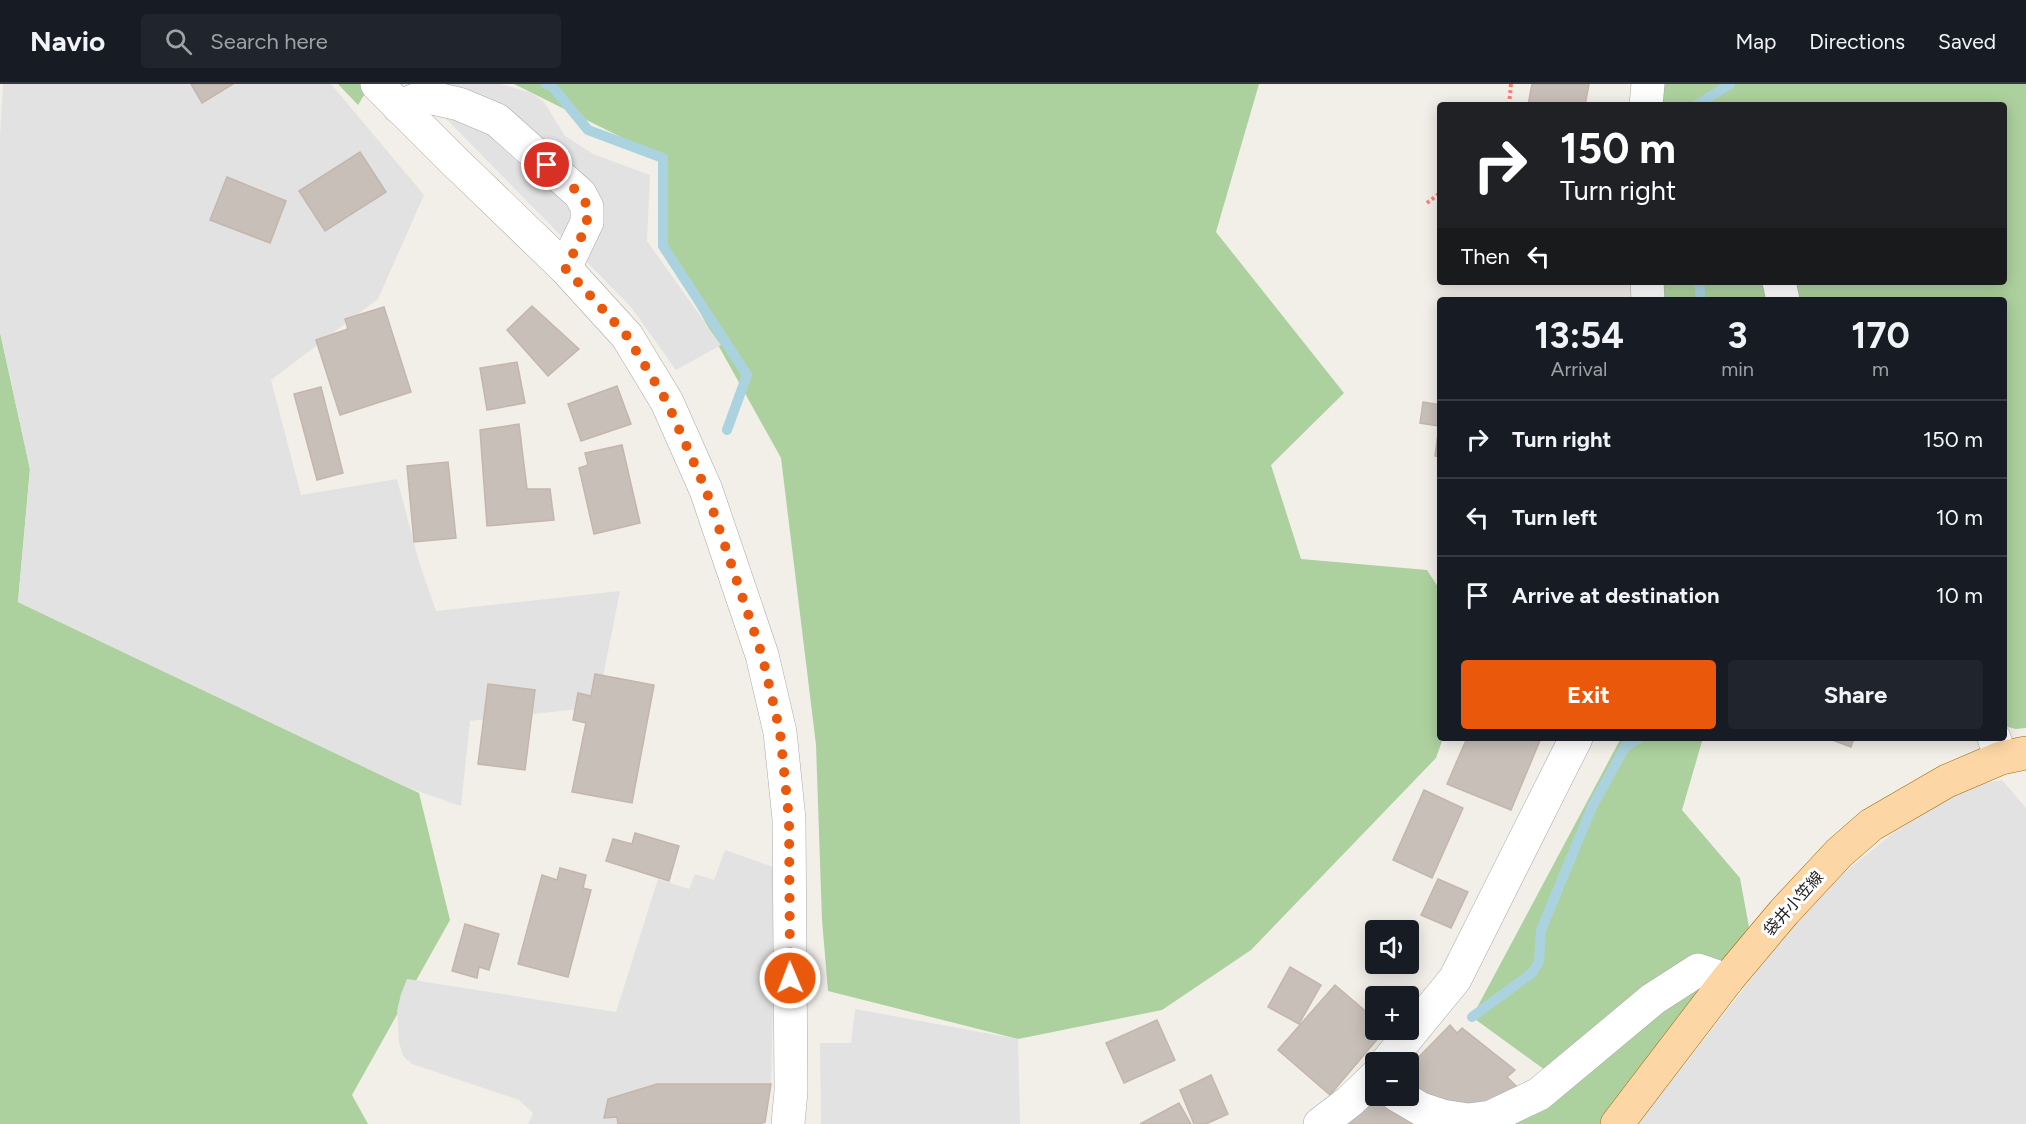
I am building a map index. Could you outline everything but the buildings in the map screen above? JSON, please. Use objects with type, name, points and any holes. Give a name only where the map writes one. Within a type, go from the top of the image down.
[{"type":"main road","name":"袋井小笠線","points":[[1617,1124],[1727,980],[1784,912],[1839,853],[1872,825],[1947,781],[2007,750]]},
{"type":"street","points":[[377,84],[565,268],[627,336],[667,402],[706,490],[762,655],[780,732],[789,819],[791,1091],[788,1124]]},
{"type":"street","points":[[1646,102],[1648,84]]},
{"type":"street","points":[[399,107],[420,98],[432,98],[459,104],[498,120],[580,194],[587,207],[587,222],[565,268]]},
{"type":"street","points":[[1402,1052],[1455,979],[1574,741]]},
{"type":"street","points":[[1417,1106],[1442,1116],[1468,1119],[1491,1117],[1539,1094],[1653,999],[1698,970],[1727,980]]},
{"type":"street","points":[[1320,1124],[1365,1091]]},
{"type":"path","points":[[1509,102],[1511,84]]},
{"type":"path","points":[[1427,203],[1437,195]]},
{"type":"green space","points":[[338,84],[371,84],[358,105]]},
{"type":"green space","points":[[514,84],[1259,84],[1216,232],[1344,393],[1271,465],[1301,559],[1427,570],[1437,585],[1437,741],[1442,741],[1436,758],[1251,950],[1162,1010],[1018,1039],[828,991],[822,920],[816,745],[781,458],[663,246],[663,158]]},
{"type":"green space","points":[[1646,84],[2026,84],[2026,728],[2007,727],[2007,297],[1646,297],[1645,285],[2007,285],[2007,102],[1644,102]]},
{"type":"green space","points":[[0,332],[30,469],[18,602],[419,793],[450,920],[352,1095],[368,1124],[0,1124]]},
{"type":"green space","points":[[1619,741],[1702,741],[1682,810],[1740,878],[1749,927],[1605,1124],[1509,1124],[1552,1075],[1472,1017]]},
{"type":"shaded area","points":[[3,84],[331,84],[424,195],[378,299],[271,380],[301,495],[397,479],[419,562],[436,611],[620,591],[597,707],[470,721],[461,806],[406,787],[18,602],[30,469],[0,332],[0,136]]},
{"type":"shaded area","points":[[412,84],[500,84],[532,93],[544,102],[565,136],[593,154],[650,175],[647,241],[721,345],[676,370],[631,307]]},
{"type":"shaded area","points":[[2002,780],[2026,808],[2026,1124],[1638,1124],[1792,927],[1845,872],[1892,834],[1934,807],[1970,786]]},
{"type":"shaded area","points":[[725,850],[776,868],[771,1084],[765,1124],[528,1124],[533,1113],[519,1100],[412,1064],[403,1056],[399,1042],[397,1011],[407,979],[616,1012],[658,879],[689,889],[695,874],[714,880]]},
{"type":"shaded area","points":[[855,1009],[1018,1039],[1020,1124],[821,1124],[820,1043],[851,1043]]},
{"type":"waterway","points":[[546,84],[552,86],[588,130],[663,158],[663,246],[747,375],[727,430]]},
{"type":"waterway","points":[[1702,102],[1730,84]]},
{"type":"waterway","points":[[1699,285],[1701,297]]},
{"type":"waterway","points":[[1472,1017],[1532,973],[1539,962],[1541,930],[1592,807],[1625,747],[1634,741]]},
{"type":"route","points":[[547,165],[580,194],[587,207],[587,222],[565,268],[627,336],[667,402],[706,490],[762,655],[780,732],[789,819],[790,978]]}]
